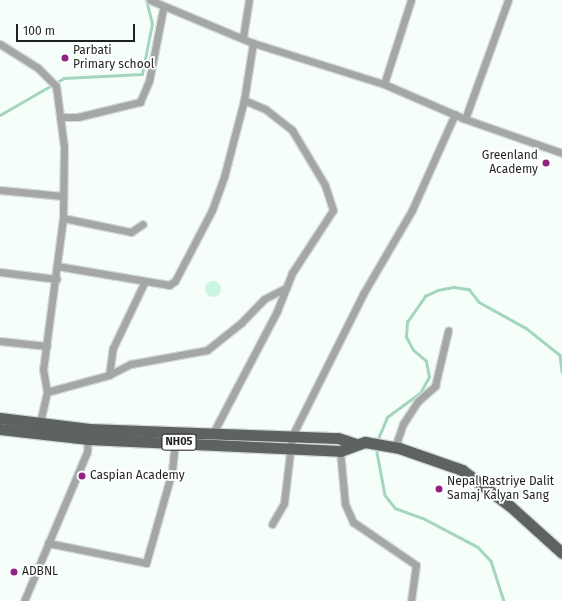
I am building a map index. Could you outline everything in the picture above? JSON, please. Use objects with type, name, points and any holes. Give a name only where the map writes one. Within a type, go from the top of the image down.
[{"type":"main road","name":"NH05","points":[[0,418],[40,423],[89,434],[213,433],[291,442],[340,451],[356,444]]},
{"type":"main road","name":"NH05","points":[[0,429],[89,434],[175,442],[291,442],[347,439],[356,444],[395,447],[462,470],[510,506],[562,553]]},
{"type":"street","points":[[150,0],[163,8],[243,37],[254,43],[384,84],[465,119],[562,153]]},
{"type":"street","points":[[243,37],[249,0]]},
{"type":"street","points":[[384,84],[411,0]]},
{"type":"street","points":[[465,119],[508,0]]},
{"type":"street","points":[[60,117],[78,117],[140,102],[150,81],[163,8]]},
{"type":"street","points":[[57,266],[145,281],[169,284],[175,281],[212,210],[244,100],[254,43]]},
{"type":"street","points":[[0,44],[38,68],[56,86],[60,117],[66,179],[63,196],[63,218],[57,266],[57,279],[43,369],[47,392],[40,423]]},
{"type":"street","points":[[213,433],[286,288],[292,273],[333,210],[325,185],[292,130],[265,109],[244,100]]},
{"type":"street","points":[[272,524],[284,503],[291,442],[363,294],[412,210],[455,114]]},
{"type":"street","points":[[0,190],[63,196]]},
{"type":"street","points":[[63,218],[131,232],[143,224]]},
{"type":"street","points":[[0,272],[57,279]]},
{"type":"street","points":[[109,375],[113,348],[145,281]]},
{"type":"street","points":[[47,392],[109,375],[131,364],[206,350],[241,323],[264,299],[286,288]]},
{"type":"street","points":[[395,447],[403,424],[418,401],[435,386],[448,331]]},
{"type":"street","points":[[0,341],[47,346]]},
{"type":"street","points":[[24,601],[87,452],[89,434]]},
{"type":"street","points":[[48,543],[146,563],[172,471],[175,442]]},
{"type":"street","points":[[340,451],[345,504],[353,522],[416,565],[411,601]]},
{"type":"green space","points":[[213,281],[219,283],[221,289],[219,295],[213,297],[207,295],[205,289],[207,283]]},
{"type":"waterway","points":[[0,115],[64,78],[142,74],[152,24],[146,0]]},
{"type":"waterway","points":[[377,441],[387,417],[420,393],[429,377],[426,361],[413,350],[406,337],[407,322],[425,296],[438,290],[454,287],[469,289],[479,302],[526,328],[560,355],[562,372]]},
{"type":"waterway","points":[[376,447],[385,495],[395,508],[423,518],[478,547],[491,561],[504,601]]},
{"type":"place","name":"Parbati Primary school","points":[[65,58]]},
{"type":"place","name":"Greenland Academy","points":[[546,163]]},
{"type":"place","name":"Caspian Academy","points":[[82,476]]},
{"type":"place","name":"Nepal Rastriye Dalit Samaj Kalyan Sang","points":[[439,489]]},
{"type":"place","name":"ADBNL","points":[[14,572]]}]
